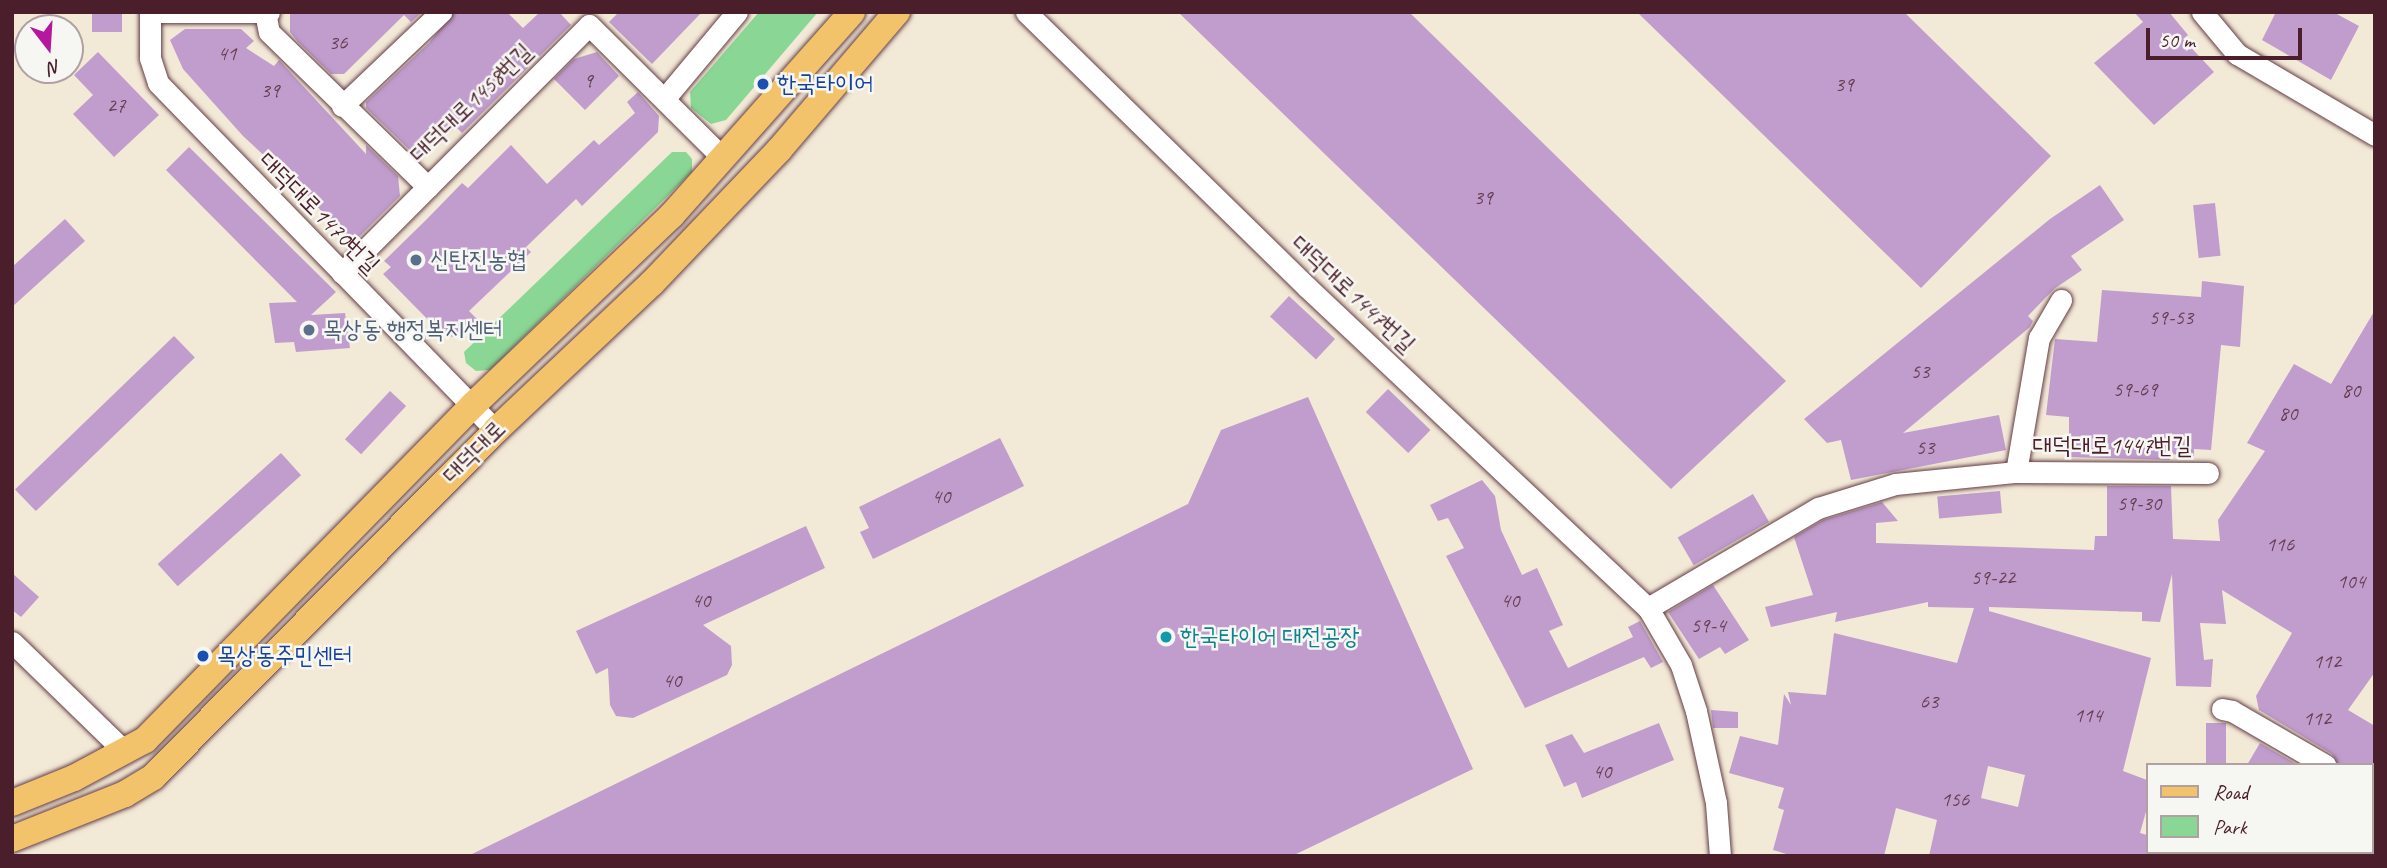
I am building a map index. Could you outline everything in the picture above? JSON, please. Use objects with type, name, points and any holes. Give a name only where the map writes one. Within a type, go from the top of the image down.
[{"type":"main road","name":"대덕대로","points":[[12,803],[125,752],[163,722],[472,405],[672,215],[852,12]]},
{"type":"main road","name":"대덕대로","points":[[12,839],[125,794],[153,776],[496,429],[661,274],[779,150],[897,12]]},
{"type":"street","points":[[150,12],[266,13]]},
{"type":"street","name":"대덕대로1470번길","points":[[150,12],[150,58],[158,83],[496,429]]},
{"type":"street","points":[[342,106],[441,12]]},
{"type":"street","points":[[665,98],[737,12]]},
{"type":"street","name":"대덕대로1447번길","points":[[1026,12],[1307,287],[1648,608],[1681,665],[1696,711],[1716,803],[1720,856]]},
{"type":"street","points":[[2202,12],[2237,54],[2375,135]]},
{"type":"street","name":"대덕대로1458번길","points":[[266,13],[268,32],[428,187],[596,19],[665,98],[723,158]]},
{"type":"street","points":[[342,273],[428,187]]},
{"type":"street","name":"대덕대로1447번길","points":[[2016,472],[2039,338],[2061,300]]},
{"type":"street","name":"대덕대로1447번길","points":[[1648,608],[1829,504],[1895,484],[2016,472],[2208,473]]},
{"type":"street","points":[[12,642],[125,752]]},
{"type":"street","points":[[2222,709],[2232,711],[2322,763]]},
{"type":"green space","points":[[759,12],[818,12],[726,120],[711,124],[691,108],[690,92]]},
{"type":"green space","points":[[672,152],[686,152],[692,159],[692,172],[490,370],[476,371],[466,363],[464,352]]},
{"type":"building","points":[[92,12],[122,12],[122,32],[92,32]]},
{"type":"building","points":[[290,12],[422,12],[411,22],[404,15],[344,74],[331,74],[290,32]]},
{"type":"building","points":[[454,12],[507,12],[523,28],[540,12],[559,12],[571,25],[462,133],[456,127],[417,157],[366,108],[366,102],[429,43]]},
{"type":"building","points":[[619,12],[702,12],[652,64],[609,22]]},
{"type":"building","points":[[1178,12],[1409,12],[1786,381],[1671,489]]},
{"type":"building","points":[[1637,12],[1904,12],[2051,156],[1921,288]]},
{"type":"building","points":[[2134,12],[2169,12],[2188,35],[2183,39],[2214,72],[2154,125],[2094,63],[2143,22]]},
{"type":"building","points":[[2276,12],[2333,12],[2359,26],[2331,80],[2262,40]]},
{"type":"building","points":[[185,29],[241,29],[254,41],[246,48],[274,66],[279,60],[366,154],[366,145],[398,176],[400,196],[358,238],[346,238],[273,158],[270,161],[243,136],[183,69],[170,40]]},
{"type":"building","points":[[98,52],[159,115],[114,157],[73,114],[93,95],[83,84],[84,65]]},
{"type":"building","points":[[597,52],[619,76],[585,110],[554,79],[574,59]]},
{"type":"building","points":[[638,92],[659,116],[658,132],[582,206],[576,199],[526,247],[531,252],[469,311],[478,320],[461,337],[444,336],[383,274],[391,267],[384,261],[462,183],[468,188],[511,145],[547,184],[594,140],[599,145],[635,113],[627,102]]},
{"type":"building","points":[[189,147],[336,292],[311,315],[345,313],[350,348],[296,352],[294,342],[275,343],[269,303],[297,302],[166,170]]},
{"type":"building","points":[[2100,185],[2124,220],[2071,256],[2082,270],[2054,289],[2028,316],[2033,321],[2030,327],[1903,433],[1999,415],[2006,450],[1851,480],[1841,440],[1827,443],[1804,419],[2050,219]]},
{"type":"building","points":[[2215,203],[2221,256],[2199,258],[2193,205]]},
{"type":"building","points":[[65,219],[85,241],[12,307],[12,267]]},
{"type":"building","points":[[2202,281],[2244,286],[2240,347],[2221,345],[2211,450],[2194,449],[2194,456],[2170,454],[2170,460],[2069,457],[2069,417],[2046,415],[2055,339],[2097,342],[2102,290],[2201,297]]},
{"type":"building","points":[[1289,296],[1335,339],[1316,359],[1270,316]]},
{"type":"building","points":[[2375,310],[2375,672],[2348,710],[2375,726],[2375,765],[2337,763],[2332,754],[2259,710],[2256,696],[2292,633],[2222,590],[2226,624],[2200,623],[2204,660],[2213,659],[2211,687],[2176,686],[2172,574],[2160,622],[2142,621],[2142,612],[1989,607],[1989,611],[2151,658],[2123,771],[2146,780],[2146,812],[2140,833],[2146,835],[2147,856],[1929,856],[1937,820],[1896,808],[1884,856],[1793,856],[1773,850],[1784,810],[1778,808],[1784,788],[1729,773],[1740,736],[1778,745],[1784,694],[1791,705],[1788,692],[1826,695],[1834,633],[1957,663],[1974,608],[1928,607],[1928,602],[1835,622],[1837,612],[1771,627],[1765,607],[1813,595],[1794,537],[1823,520],[1882,502],[1898,521],[1876,523],[1876,543],[2094,550],[2095,536],[2107,536],[2107,486],[2171,486],[2173,539],[2220,541],[2218,520],[2265,451],[2247,443],[2294,364],[2331,384]],"holes":[[[1988,766],[2025,775],[2018,807],[1981,798]]]},
{"type":"building","points":[[174,336],[195,358],[36,511],[15,490]]},
{"type":"building","points":[[1388,389],[1430,430],[1408,453],[1366,412]]},
{"type":"building","points":[[390,391],[406,406],[361,454],[345,439]]},
{"type":"building","name":"한국타이어 대전공장","points":[[1308,397],[1473,769],[1292,856],[468,856],[1188,504],[1221,430]]},
{"type":"building","points":[[1000,438],[1024,486],[873,559],[860,532],[869,528],[859,507]]},
{"type":"building","points":[[281,453],[301,475],[178,586],[158,564]]},
{"type":"building","points":[[1482,480],[1495,496],[1501,530],[1522,575],[1537,568],[1563,625],[1549,631],[1568,668],[1633,637],[1628,627],[1640,621],[1663,662],[1651,668],[1644,657],[1525,708],[1446,556],[1464,548],[1448,518],[1438,521],[1430,505]]},
{"type":"building","points":[[2000,491],[2002,513],[1939,518],[1937,496]]},
{"type":"building","points":[[1753,494],[1769,522],[1694,565],[1678,538]]},
{"type":"building","points":[[806,526],[825,568],[703,625],[731,646],[732,665],[727,675],[633,718],[616,716],[610,705],[608,668],[596,674],[576,631]]},
{"type":"building","points":[[12,573],[39,597],[21,617],[12,610]]},
{"type":"building","points":[[1713,585],[1749,640],[1725,654],[1720,647],[1699,659],[1668,612]]},
{"type":"building","points":[[1711,710],[1738,712],[1738,728],[1713,728]]},
{"type":"building","points":[[1659,723],[1674,760],[1582,798],[1576,782],[1564,787],[1545,745],[1572,734],[1584,753]]},
{"type":"building","points":[[2206,723],[2226,723],[2226,763],[2206,763]]},
{"type":"building","points":[[2260,743],[2295,763],[2248,763]]},
{"type":"place","name":"한국타이어","points":[[763,84]]},
{"type":"place","name":"신탄진농협","points":[[416,260]]},
{"type":"place","name":"목상동 행정복지센터","points":[[309,330]]},
{"type":"place","name":"한국타이어 대전공장","points":[[1166,637]]},
{"type":"place","name":"목상동주민센터","points":[[203,656]]}]
